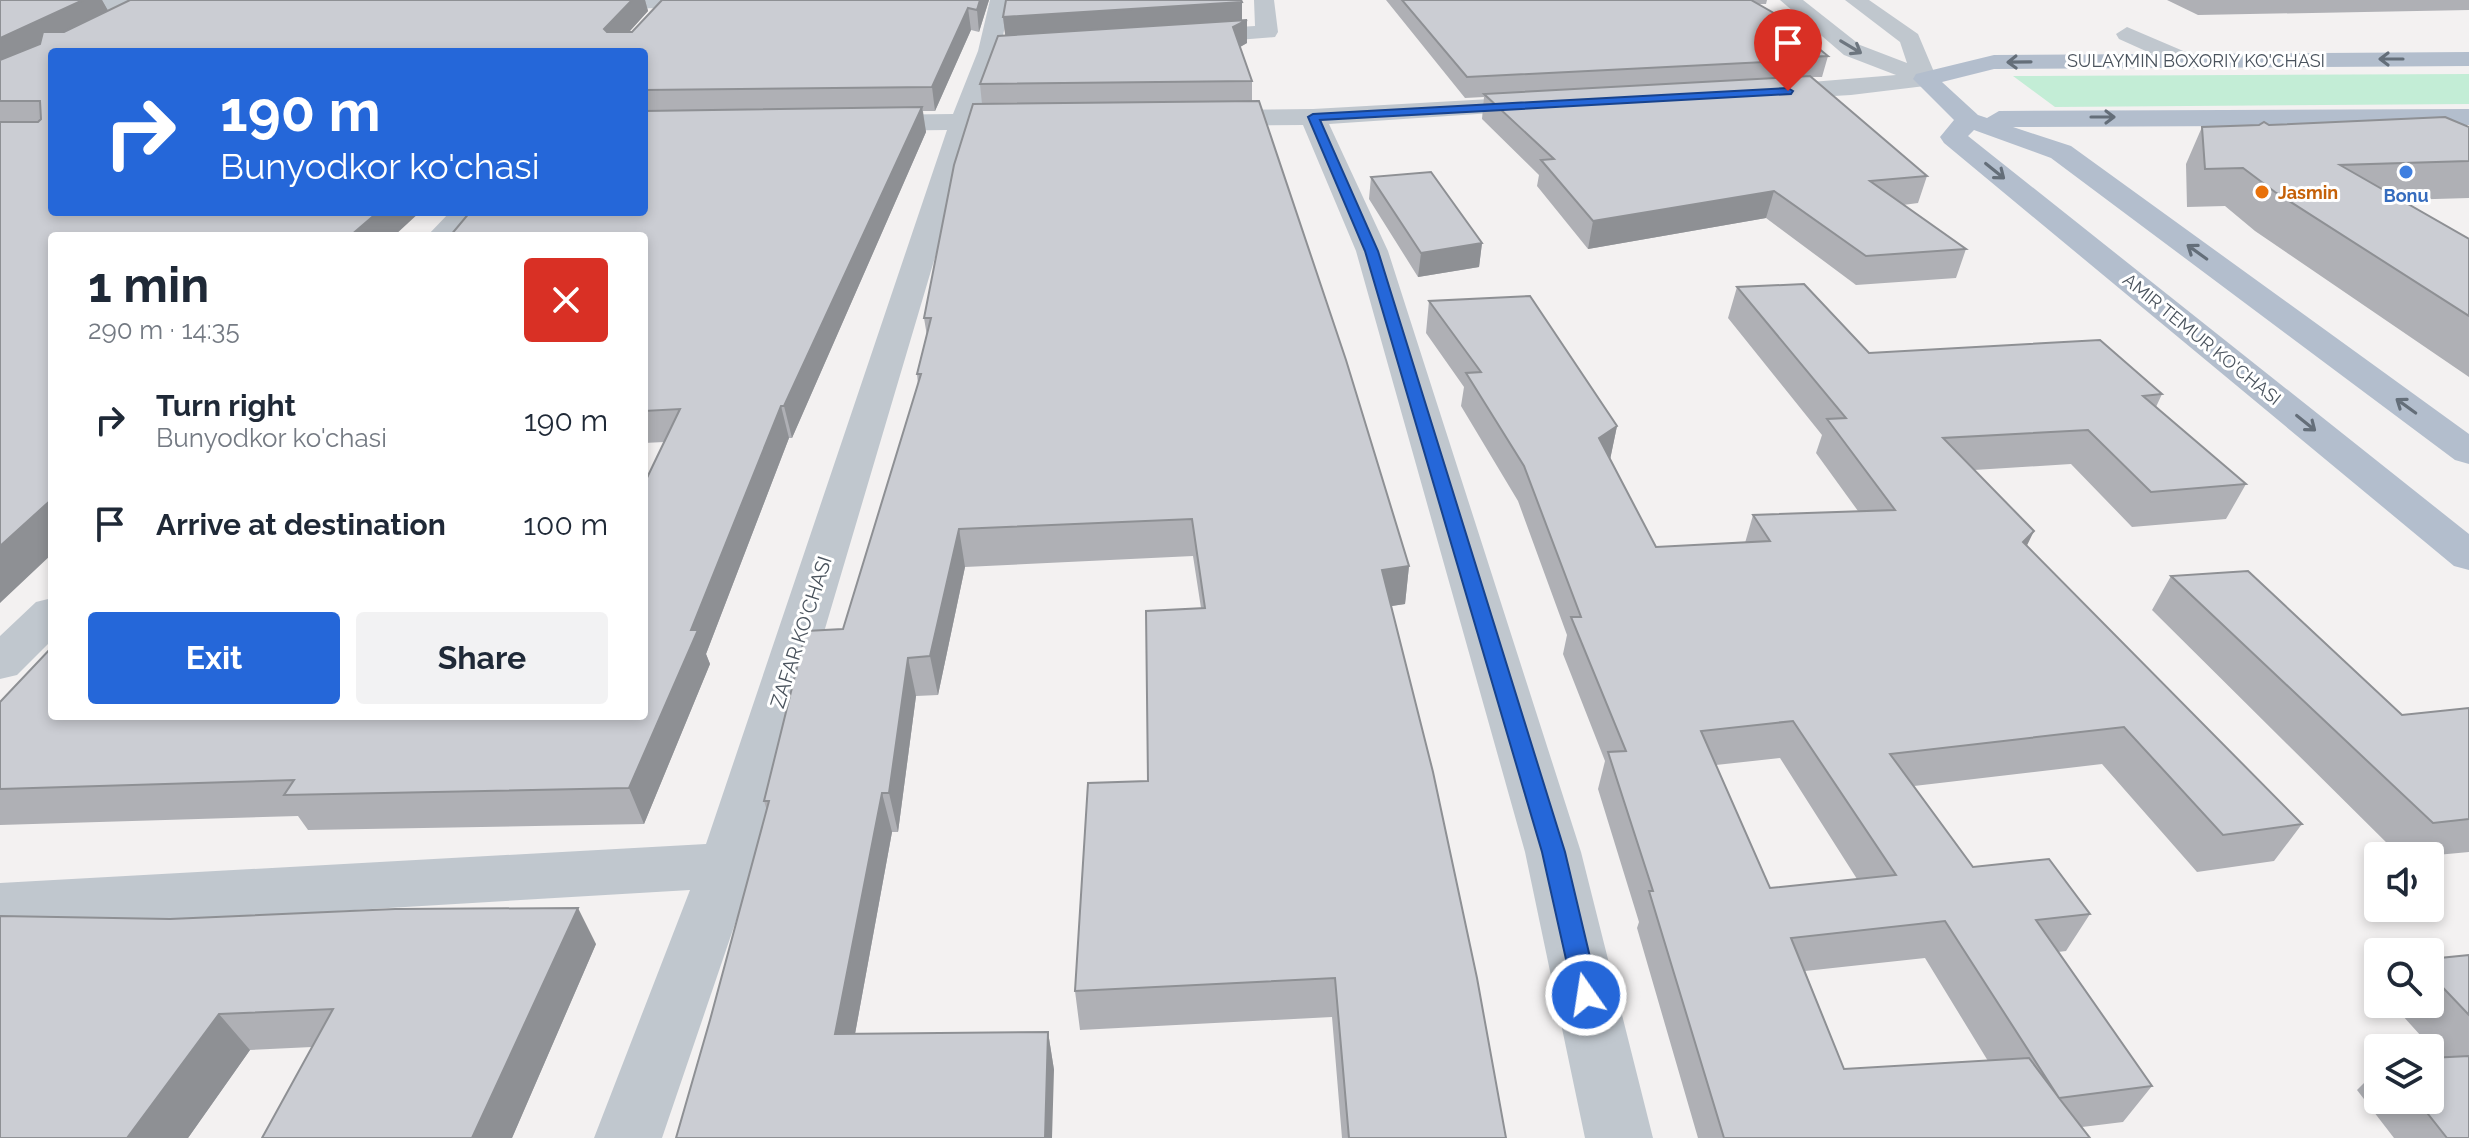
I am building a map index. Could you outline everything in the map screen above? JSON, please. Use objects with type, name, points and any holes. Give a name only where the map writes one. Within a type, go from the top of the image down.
[{"type":"main road","points":[[111,25],[157,2]]},
{"type":"main road","name":"SULAYMIN BOXORIY KO'CHASI","points":[[1925,79],[1994,62],[2469,59]]},
{"type":"main road","points":[[1925,79],[1969,120],[2061,152],[2469,452]]},
{"type":"main road","points":[[1969,120],[2464,119]]},
{"type":"main road","name":"AMIR TEMUR KO'CHASI","points":[[1969,120],[1953,137],[2469,556]]},
{"type":"street","name":"ZAFAR KO'CHASI","points":[[628,1138],[727,865],[963,121],[989,51],[1000,0]]},
{"type":"street","points":[[1159,39],[1267,32],[1264,0]]},
{"type":"street","points":[[1790,0],[1852,50],[1925,79]]},
{"type":"street","points":[[1855,0],[1910,39],[1925,79]]},
{"type":"street","points":[[562,3],[674,1]]},
{"type":"street","points":[[654,22],[674,1]]},
{"type":"street","points":[[0,6],[157,2],[199,5]]},
{"type":"street","points":[[2127,34],[2187,61]]},
{"type":"street","points":[[989,51],[1020,49]]},
{"type":"street","points":[[1740,94],[1851,88],[1925,79]]},
{"type":"street","points":[[1186,119],[1313,117],[1566,103]]},
{"type":"street","points":[[1313,117],[1372,251],[1549,837],[1619,1138]]},
{"type":"street","points":[[835,123],[1059,120]]},
{"type":"street","points":[[446,232],[463,216]]},
{"type":"street","points":[[0,663],[48,617]]},
{"type":"street","points":[[0,907],[727,865]]},
{"type":"green space","points":[[2469,74],[2469,104],[2055,107],[2013,76]]},
{"type":"building","points":[[0,0],[83,0],[0,38]]},
{"type":"building","points":[[130,0],[632,0],[604,29],[607,32],[632,32],[662,0],[980,0],[977,10],[968,8],[932,87],[648,90],[648,48],[48,48],[48,216],[373,216],[355,232],[48,232],[48,503],[0,546],[0,122],[38,122],[41,119],[40,101],[0,101],[0,60],[40,44],[43,32],[64,32]]},
{"type":"building","points":[[1006,0],[1241,0],[1242,2],[1003,17]]},
{"type":"building","points":[[1402,0],[1751,0],[1779,16],[1828,56],[1784,58],[1787,61],[1467,77]]},
{"type":"building","points":[[1247,20],[1233,27],[1252,81],[980,84],[998,36]]},
{"type":"building","points":[[1810,76],[1927,176],[1870,181],[1966,249],[1866,256],[1774,191],[1593,221],[1541,160],[1554,159],[1484,94]]},
{"type":"building","points":[[1259,101],[1346,360],[1409,566],[1382,570],[1433,772],[1477,978],[1506,1138],[1349,1138],[1335,978],[1075,991],[1088,783],[1148,781],[1146,611],[1205,608],[1192,519],[959,529],[930,656],[908,658],[889,793],[882,793],[835,1034],[1048,1032],[1045,1138],[676,1138],[769,801],[764,801],[806,631],[843,629],[921,374],[917,374],[931,318],[924,318],[954,165],[973,104]]},
{"type":"building","points":[[922,107],[784,406],[781,406],[691,630],[698,630],[629,788],[284,795],[294,780],[0,789],[0,702],[48,651],[48,720],[648,720],[648,476],[680,409],[648,411],[648,232],[453,232],[467,216],[648,216],[648,111]]},
{"type":"building","points":[[2445,117],[2469,127],[2469,161],[2340,165],[2469,239],[2469,316],[2275,192],[2243,168],[2205,169],[2202,127],[2259,125],[2264,122],[2269,125]]},
{"type":"building","points":[[1431,172],[1482,243],[1421,253],[1371,177]]},
{"type":"building","points":[[1804,284],[1869,353],[2100,340],[2162,394],[2143,396],[2246,484],[2151,492],[2088,430],[1943,438],[2034,531],[2023,542],[2302,824],[2223,835],[2124,727],[1890,754],[1973,867],[2049,859],[2090,914],[2036,920],[2152,1086],[2059,1098],[2090,1138],[1724,1138],[1649,891],[1653,891],[1608,752],[1626,751],[1571,617],[1581,617],[1524,466],[1466,373],[1481,372],[1429,301],[1530,296],[1617,426],[1599,438],[1656,547],[1770,541],[1753,515],[1895,510],[1827,419],[1846,418],[1737,287]],"holes":[[[1793,721],[1896,875],[1770,888],[1701,731]],[[1945,921],[2059,1098],[2029,1058],[1844,1069],[1791,938]]]},
{"type":"building","points":[[2248,571],[2402,715],[2469,708],[2469,819],[2433,823],[2171,576]]},
{"type":"building","points":[[578,908],[472,1138],[262,1138],[333,1009],[219,1014],[127,1138],[0,1138],[0,916],[170,919],[395,909]]},
{"type":"building","points":[[2469,955],[2469,1015],[2444,989],[2444,958]]},
{"type":"building","points":[[2469,1056],[2469,1138],[2447,1138],[2428,1114],[2444,1114],[2444,1057]]},
{"type":"place","name":"Bonu","points":[[2406,172]]},
{"type":"place","name":"Jasmin","points":[[2262,192]]},
{"type":"route","points":[[1586,995],[1553,852],[1372,251],[1313,117],[1788,91]]}]
